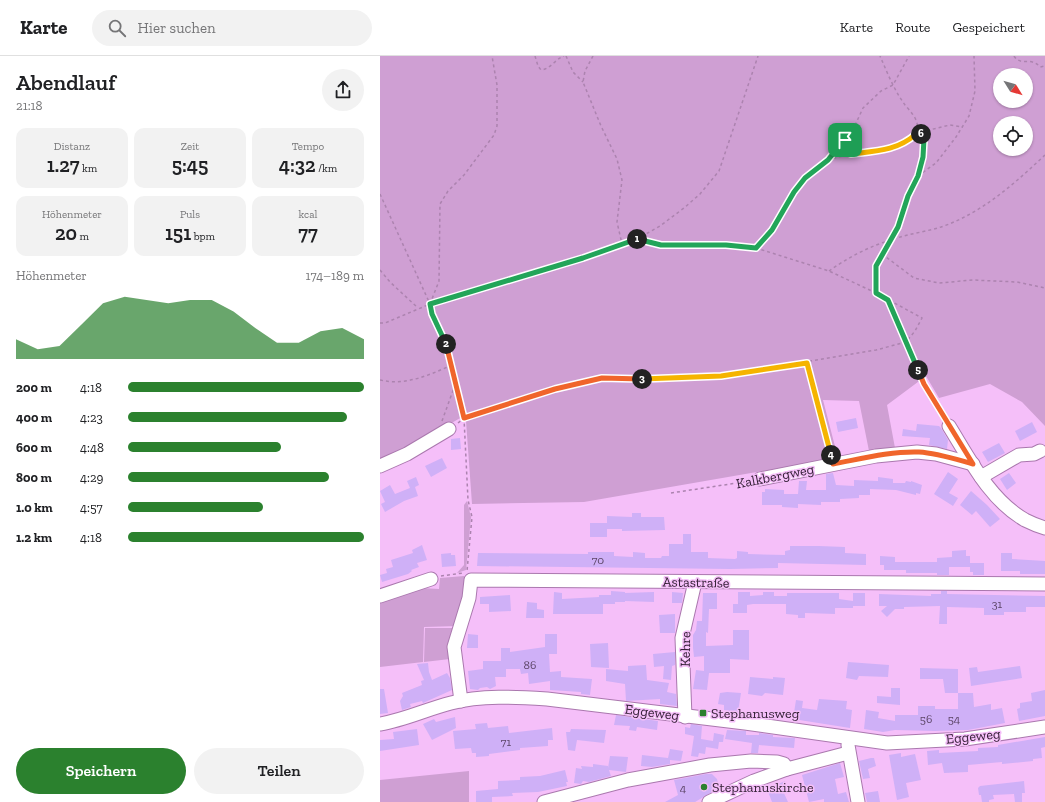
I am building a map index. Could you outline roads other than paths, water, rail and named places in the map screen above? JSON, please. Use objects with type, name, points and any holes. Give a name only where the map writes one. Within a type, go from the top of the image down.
[{"type":"street","points":[[950,426],[981,476],[1005,505],[1025,520],[1045,528]]},
{"type":"street","points":[[380,466],[407,454],[449,429]]},
{"type":"street","points":[[981,476],[1019,455],[1034,454],[1040,451]]},
{"type":"street","name":"Kalkbergweg","points":[[760,479],[876,456],[917,452],[936,454],[973,464]]},
{"type":"street","points":[[380,596],[431,579]]},
{"type":"street","name":"Astastraße","points":[[461,700],[454,647],[469,598],[471,580],[1045,584]]},
{"type":"street","name":"Kehre","points":[[685,716],[682,638],[695,582]]},
{"type":"street","name":"Eggeweg","points":[[380,724],[405,719],[461,700],[516,698],[547,699],[887,743],[912,743],[965,739],[1045,727]]},
{"type":"street","points":[[850,738],[848,753],[858,802]]},
{"type":"street","points":[[709,802],[787,769],[848,753]]},
{"type":"street","points":[[544,802],[628,780],[710,765],[765,761],[784,764],[787,769]]},
{"type":"place","name":"Stephanusweg","points":[[703,713]]},
{"type":"place","name":"Stephanuskirche","points":[[704,787]]}]
